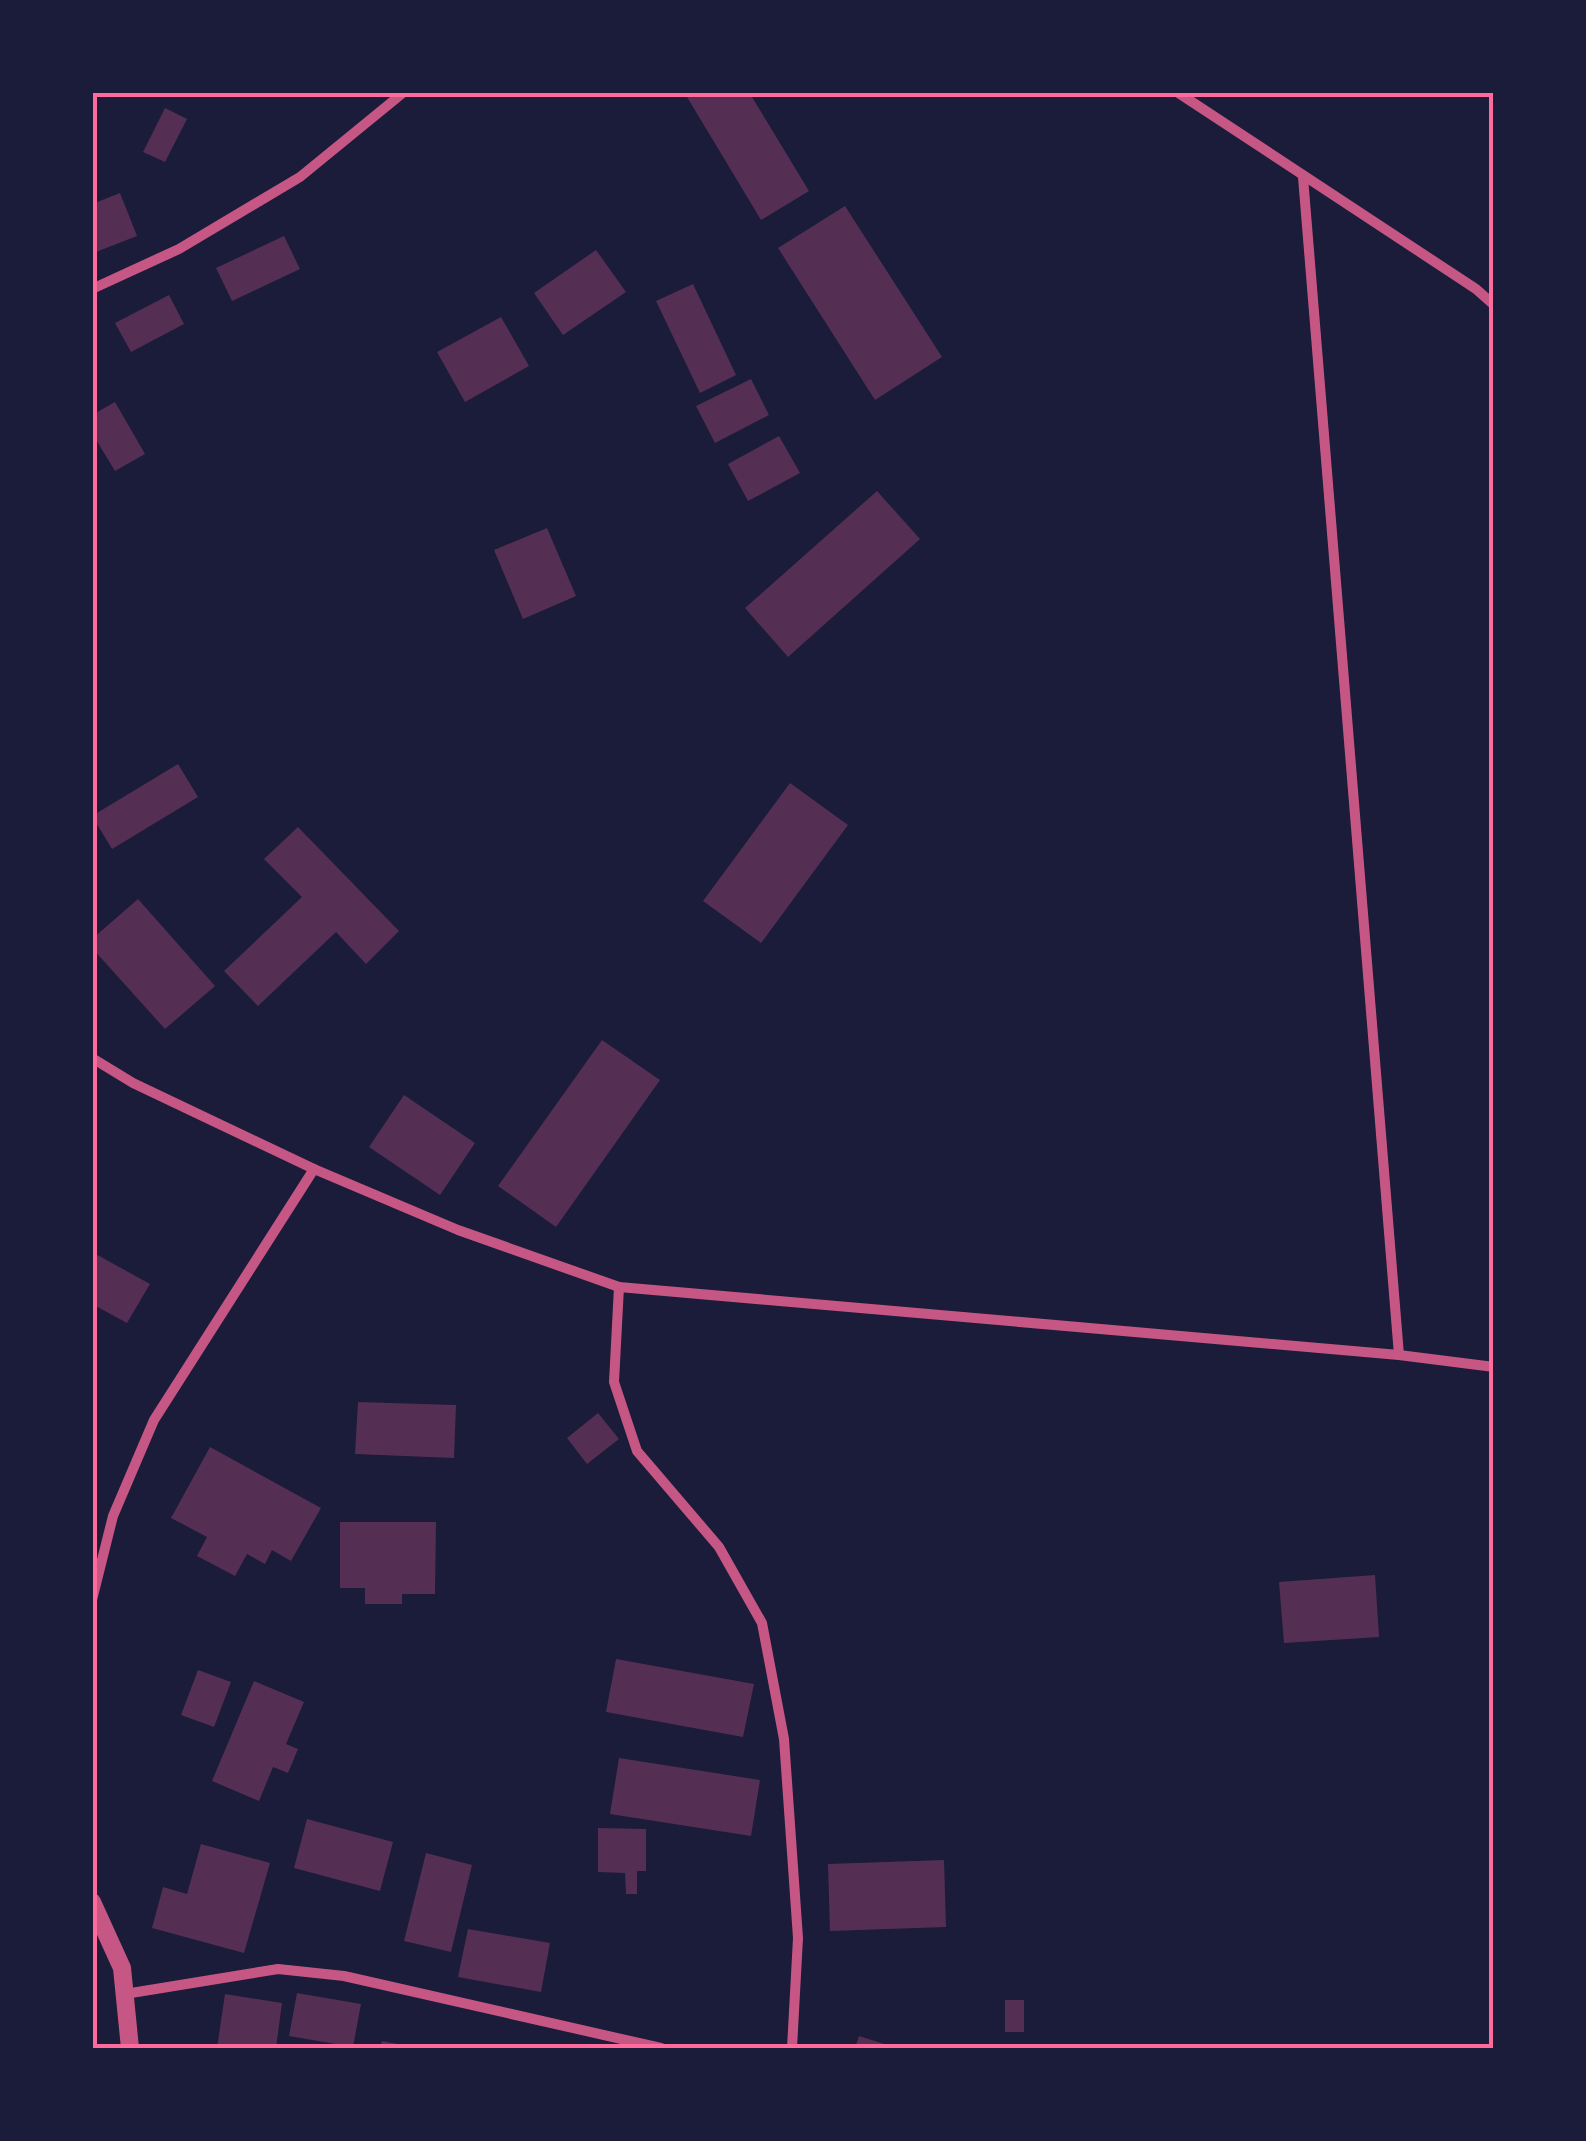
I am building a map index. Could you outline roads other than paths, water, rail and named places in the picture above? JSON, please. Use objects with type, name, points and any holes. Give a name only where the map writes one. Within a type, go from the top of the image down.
[{"type":"street","points":[[92,289],[179,249],[300,178],[404,92]]},
{"type":"street","points":[[1177,92],[1476,289],[1494,305]]},
{"type":"street","points":[[1303,177],[1400,1355]]},
{"type":"street","points":[[92,1058],[132,1082],[314,1169],[458,1230],[618,1287],[1400,1355],[1494,1368]]},
{"type":"street","points":[[92,1600],[113,1516],[154,1420],[314,1169]]},
{"type":"street","points":[[618,1287],[614,1382],[637,1451],[719,1547],[762,1623],[784,1739],[798,1938],[792,2048]]},
{"type":"street","points":[[92,1902],[122,1968],[130,2048]]},
{"type":"street","points":[[126,1994],[278,1969],[294,1970],[344,1976],[661,2048]]}]
